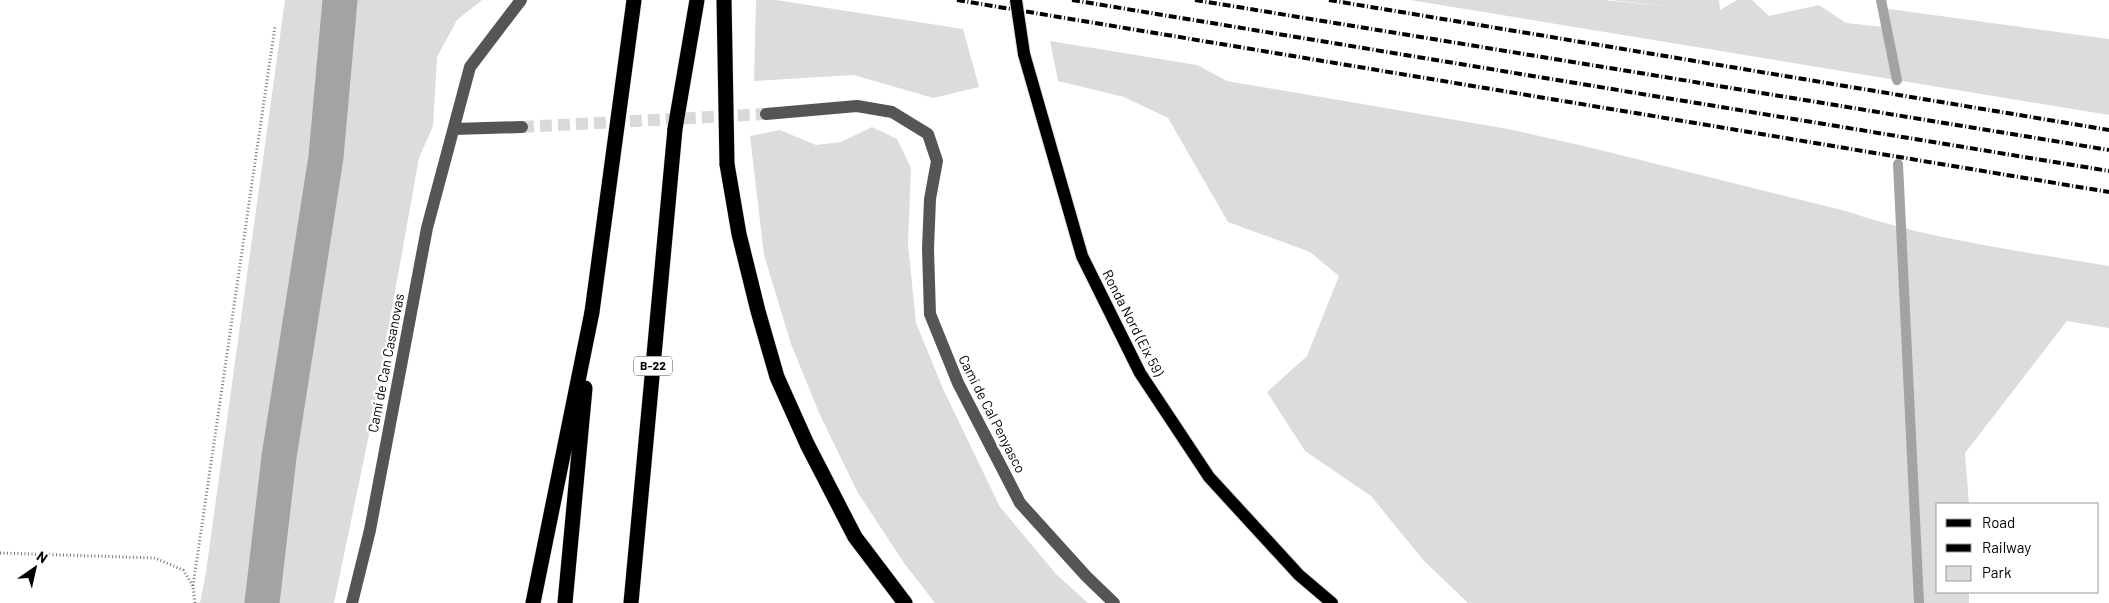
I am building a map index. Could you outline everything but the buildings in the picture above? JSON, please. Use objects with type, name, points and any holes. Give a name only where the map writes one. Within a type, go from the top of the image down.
[{"type":"highway","points":[[565,603],[592,312],[634,0]]},
{"type":"highway","name":"B-22","points":[[631,603],[674,129],[697,0]]},
{"type":"highway","points":[[724,0],[727,164],[739,234],[777,377],[807,444],[855,537],[906,603]]},
{"type":"highway","points":[[533,603],[592,312]]},
{"type":"main road","name":"Ronda Nord (Eix 59)","points":[[1016,0],[1024,54],[1082,256],[1140,372],[1209,477],[1299,575],[1332,603]]},
{"type":"street","points":[[521,0],[470,67],[454,129],[522,127]]},
{"type":"street","name":"Camí de Cal Penyasco","points":[[766,114],[858,106],[892,112],[928,134],[937,161],[930,199],[928,249],[930,314],[933,323],[958,383],[1020,503],[1086,576],[1114,603]]},
{"type":"street","name":"Camí de Can Casanovas","points":[[352,603],[370,530],[427,228],[454,129]]},
{"type":"path","points":[[195,603],[193,586],[275,26]]},
{"type":"path","points":[[0,553],[155,558],[183,570],[193,586]]},
{"type":"green space","points":[[285,0],[482,0],[457,20],[437,57],[433,126],[419,158],[371,425],[334,603],[200,603],[206,572]]},
{"type":"green space","points":[[756,0],[776,0],[963,29],[979,87],[933,98],[854,75],[754,81]]},
{"type":"green space","points":[[1410,0],[1604,0],[1674,7],[1612,0],[1719,0],[1720,10],[1737,0],[1752,0],[1769,16],[1819,5],[1846,23],[1884,27],[1882,8],[2109,39],[2109,115]]},
{"type":"green space","points":[[1050,41],[1197,65],[1227,81],[1508,129],[1846,211],[1911,230],[1976,244],[2109,266],[2109,328],[2067,321],[1965,453],[1969,503],[1936,503],[1936,593],[1969,593],[1969,603],[1468,603],[1424,561],[1371,496],[1305,451],[1267,392],[1307,356],[1339,276],[1310,252],[1228,222],[1168,118],[1124,97],[1058,81]]},
{"type":"green space","points":[[872,127],[897,139],[911,168],[908,244],[916,323],[944,391],[1000,507],[1056,574],[1088,603],[935,603],[904,563],[858,493],[820,415],[791,344],[764,255],[750,136],[780,130],[816,145],[841,142]]},
{"type":"waterway","points":[[262,603],[279,457],[326,157],[340,0]]},
{"type":"waterway","points":[[1881,0],[1897,80]]},
{"type":"waterway","points":[[1898,164],[1919,603]]},
{"type":"tunnel","points":[[522,127],[766,114]]},
{"type":"railway","points":[[957,0],[2109,192]]},
{"type":"railway","points":[[1072,0],[2109,171]]},
{"type":"railway","points":[[1195,0],[2109,150]]},
{"type":"railway","points":[[1329,0],[2109,130]]}]
